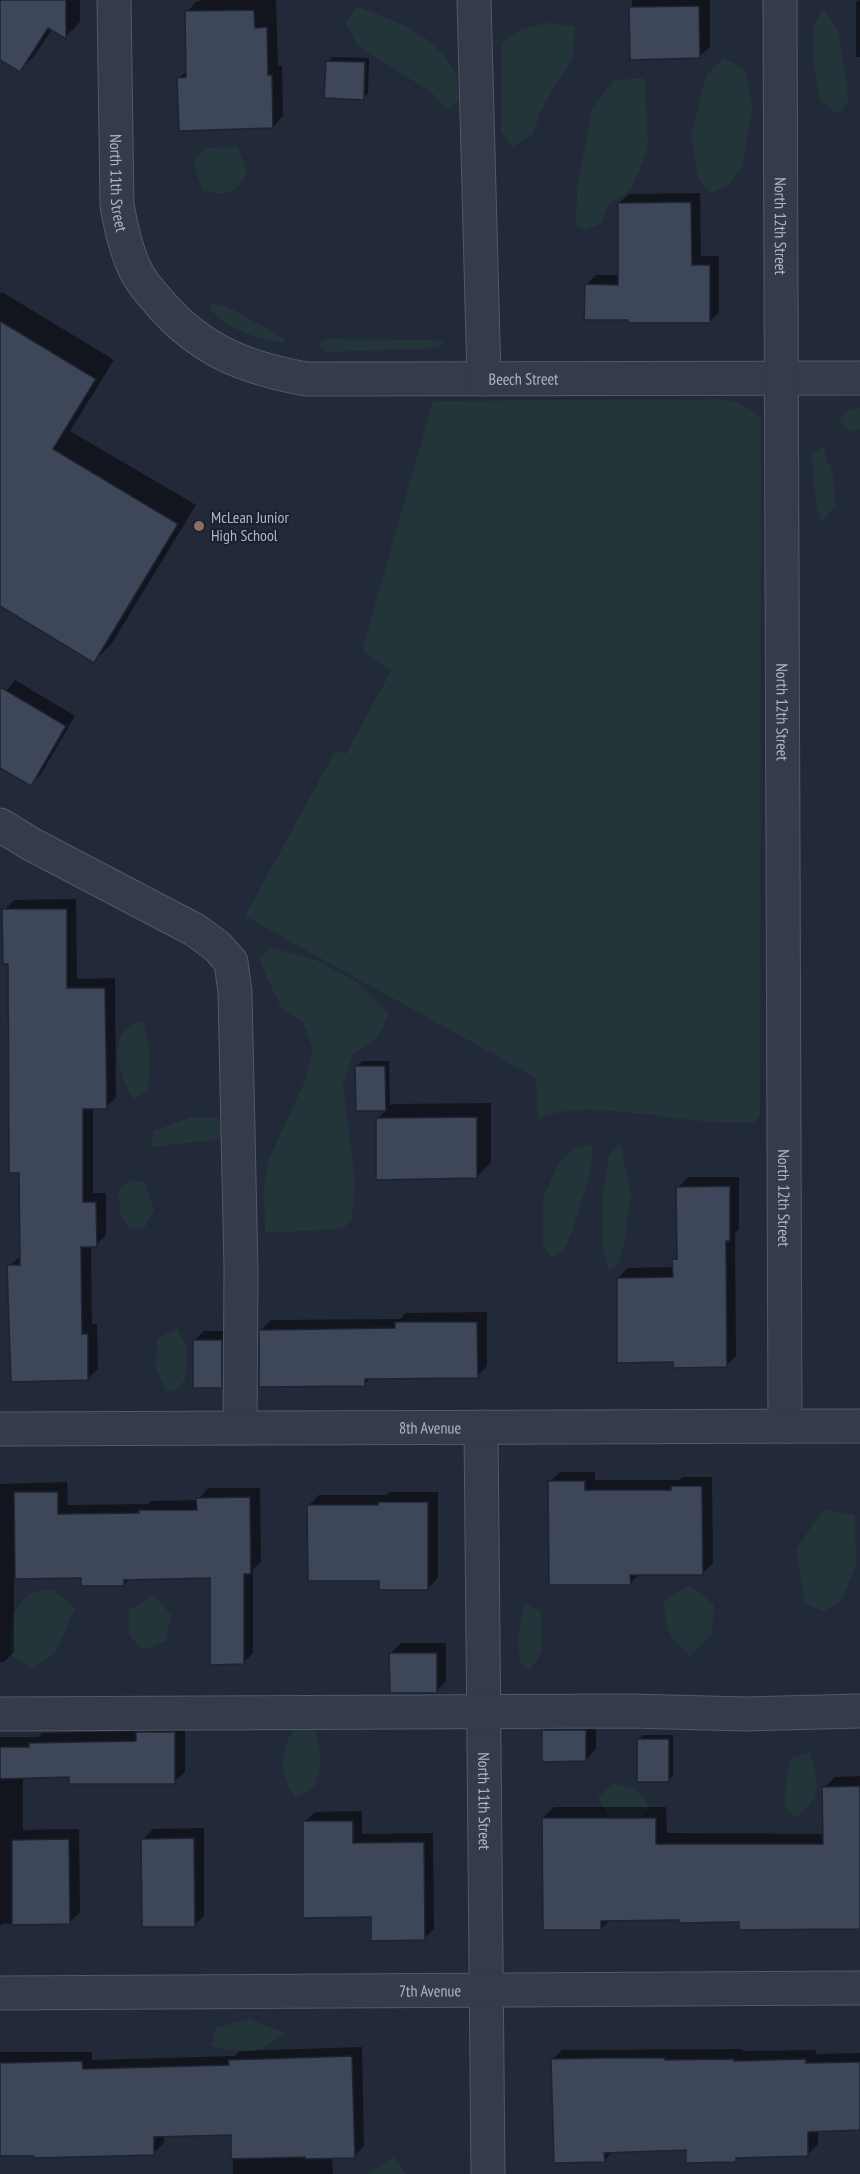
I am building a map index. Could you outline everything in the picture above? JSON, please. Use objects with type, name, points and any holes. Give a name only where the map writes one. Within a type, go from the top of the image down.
[{"type":"street","name":"North 11th Street","points":[[114,0],[117,205],[123,238],[134,270],[167,312],[197,339]]},
{"type":"street","points":[[474,0],[484,379]]},
{"type":"street","name":"North 12th Street","points":[[780,0],[785,1426]]},
{"type":"street","name":"Beech Street","points":[[197,339],[226,356],[268,372],[306,379],[860,378]]},
{"type":"street","points":[[0,825],[31,844],[195,930],[218,947],[231,962],[235,992],[241,1270],[240,1428]]},
{"type":"street","name":"8th Avenue","points":[[0,1430],[860,1426]]},
{"type":"street","name":"North 11th Street","points":[[482,1427],[488,2174]]},
{"type":"street","points":[[0,1714],[630,1711],[747,1714],[860,1711]]},
{"type":"street","name":"7th Avenue","points":[[0,1993],[860,1988]]},
{"type":"shaded area","points":[[357,7],[386,17],[414,31],[437,48],[455,73],[459,101],[448,110],[432,93],[357,45],[346,23]]},
{"type":"shaded area","points":[[823,9],[838,30],[849,102],[838,114],[820,101],[813,60],[814,25]]},
{"type":"shaded area","points":[[546,23],[575,26],[572,60],[543,106],[533,134],[512,147],[501,132],[502,43],[519,30]]},
{"type":"shaded area","points":[[723,58],[745,69],[752,108],[742,168],[726,187],[710,193],[699,179],[691,137],[706,75]]},
{"type":"shaded area","points":[[645,78],[648,147],[632,188],[608,206],[601,224],[585,230],[576,225],[577,190],[592,108],[614,80]]},
{"type":"shaded area","points":[[238,147],[247,173],[238,186],[224,193],[203,191],[193,162],[206,148]]},
{"type":"shaded area","points":[[211,303],[228,307],[284,338],[284,343],[235,328],[211,310]]},
{"type":"shaded area","points":[[328,339],[443,341],[440,347],[423,349],[326,352],[318,344]]},
{"type":"shaded area","points":[[717,399],[741,404],[761,418],[760,1114],[755,1122],[731,1123],[589,1110],[562,1112],[538,1118],[536,1078],[245,916],[336,750],[346,754],[391,671],[362,651],[433,401]]},
{"type":"shaded area","points":[[860,407],[860,429],[851,431],[838,421],[847,410]]},
{"type":"shaded area","points":[[823,447],[833,476],[836,505],[821,523],[814,488],[812,453]]},
{"type":"shaded area","points":[[270,947],[316,960],[357,982],[389,1013],[378,1037],[353,1054],[343,1085],[355,1181],[352,1220],[342,1229],[265,1233],[264,1184],[269,1159],[305,1081],[313,1048],[303,1023],[281,1007],[259,960]]},
{"type":"shaded area","points":[[143,1021],[149,1047],[149,1082],[147,1091],[133,1099],[121,1072],[119,1042],[130,1027]]},
{"type":"shaded area","points":[[191,1117],[217,1117],[225,1128],[222,1137],[151,1147],[154,1131]]},
{"type":"shaded area","points":[[620,1143],[631,1193],[624,1245],[618,1265],[609,1271],[603,1249],[603,1191],[609,1156]]},
{"type":"shaded area","points":[[593,1145],[590,1175],[573,1228],[565,1249],[553,1258],[543,1246],[543,1198],[558,1164],[575,1148]]},
{"type":"shaded area","points":[[129,1180],[144,1182],[154,1209],[145,1227],[131,1229],[121,1217],[118,1191]]},
{"type":"shaded area","points":[[177,1328],[187,1348],[185,1380],[174,1391],[166,1391],[156,1368],[157,1339]]},
{"type":"shaded area","points":[[823,1510],[855,1515],[856,1565],[841,1602],[824,1611],[805,1604],[796,1549]]},
{"type":"shaded area","points":[[690,1585],[714,1605],[712,1634],[690,1656],[669,1631],[665,1618],[664,1600]]},
{"type":"shaded area","points":[[52,1589],[75,1608],[56,1652],[31,1669],[10,1654],[12,1616],[28,1594]]},
{"type":"shaded area","points":[[154,1595],[171,1615],[166,1641],[142,1650],[129,1635],[129,1610]]},
{"type":"shaded area","points":[[525,1604],[541,1611],[542,1651],[530,1671],[520,1663],[518,1635]]},
{"type":"shaded area","points":[[314,1725],[321,1762],[315,1786],[295,1798],[284,1771],[286,1746],[294,1727]]},
{"type":"shaded area","points":[[810,1752],[816,1789],[811,1803],[795,1818],[784,1805],[789,1759]]},
{"type":"shaded area","points":[[613,1784],[636,1789],[650,1807],[639,1820],[626,1824],[609,1817],[598,1797]]},
{"type":"shaded area","points":[[249,2019],[285,2033],[266,2046],[250,2051],[211,2046],[216,2028]]},
{"type":"shaded area","points":[[393,2157],[406,2174],[369,2174]]},
{"type":"building","points":[[0,0],[66,0],[66,39],[48,28],[20,72],[0,60]]},
{"type":"building","points":[[699,6],[700,58],[630,60],[629,7]]},
{"type":"building","points":[[254,10],[255,28],[267,27],[268,75],[272,75],[273,128],[179,131],[177,78],[186,77],[185,11]]},
{"type":"building","points":[[326,61],[365,62],[364,100],[324,98]]},
{"type":"building","points":[[691,202],[692,265],[710,265],[710,323],[628,323],[628,320],[584,320],[585,284],[618,285],[618,203]]},
{"type":"building","points":[[0,321],[96,379],[53,449],[178,524],[94,663],[0,606]]},
{"type":"building","points":[[0,687],[66,726],[31,786],[0,768]]},
{"type":"building","points":[[2,909],[67,909],[67,988],[105,988],[107,1109],[83,1109],[83,1202],[96,1202],[97,1247],[81,1247],[82,1334],[88,1334],[88,1380],[11,1382],[7,1265],[20,1265],[19,1173],[9,1173],[8,964],[3,964]]},
{"type":"building","points":[[355,1066],[385,1066],[386,1111],[356,1111]]},
{"type":"building","points":[[477,1117],[477,1178],[376,1180],[376,1118]]},
{"type":"building","points":[[730,1186],[730,1241],[726,1241],[727,1367],[673,1368],[673,1362],[617,1363],[617,1278],[673,1277],[672,1259],[677,1259],[676,1187]]},
{"type":"building","points":[[395,1322],[477,1322],[478,1378],[365,1379],[365,1386],[259,1387],[259,1330],[395,1328]]},
{"type":"building","points":[[193,1340],[222,1340],[222,1388],[193,1388]]},
{"type":"building","points":[[548,1481],[585,1481],[585,1490],[671,1490],[671,1486],[702,1486],[703,1575],[630,1575],[631,1585],[549,1585]]},
{"type":"building","points":[[14,1492],[58,1492],[58,1514],[197,1510],[196,1498],[250,1497],[251,1574],[244,1574],[244,1664],[210,1665],[210,1578],[124,1580],[124,1586],[81,1586],[81,1578],[15,1579]]},
{"type":"building","points":[[378,1502],[428,1502],[428,1590],[379,1590],[379,1581],[308,1581],[307,1505],[378,1505]]},
{"type":"building","points":[[389,1653],[437,1653],[437,1693],[390,1693]]},
{"type":"building","points":[[542,1730],[586,1730],[586,1761],[542,1762]]},
{"type":"building","points":[[136,1732],[175,1732],[175,1784],[69,1784],[69,1777],[0,1779],[0,1747],[29,1747],[29,1743],[136,1741]]},
{"type":"building","points":[[637,1739],[669,1739],[669,1782],[637,1782]]},
{"type":"building","points":[[860,1786],[860,1929],[739,1930],[739,1922],[679,1923],[679,1920],[601,1921],[601,1930],[543,1930],[542,1818],[656,1818],[656,1844],[823,1844],[822,1787]]},
{"type":"building","points":[[303,1821],[353,1821],[353,1843],[424,1842],[425,1940],[371,1941],[371,1917],[303,1918]]},
{"type":"building","points":[[194,1838],[195,1927],[142,1927],[141,1839]]},
{"type":"building","points":[[69,1839],[70,1924],[12,1925],[12,1840]]},
{"type":"building","points":[[352,2056],[355,2158],[231,2159],[231,2135],[154,2137],[154,2155],[34,2158],[34,2156],[0,2156],[0,2063],[82,2061],[83,2069],[229,2065],[228,2060]]},
{"type":"building","points":[[551,2059],[733,2059],[734,2061],[806,2059],[806,2063],[860,2062],[860,2130],[808,2132],[808,2156],[736,2158],[736,2162],[686,2163],[686,2150],[604,2153],[605,2162],[554,2163]]},
{"type":"place","name":"McLean Junior High School","points":[[199,526]]}]
